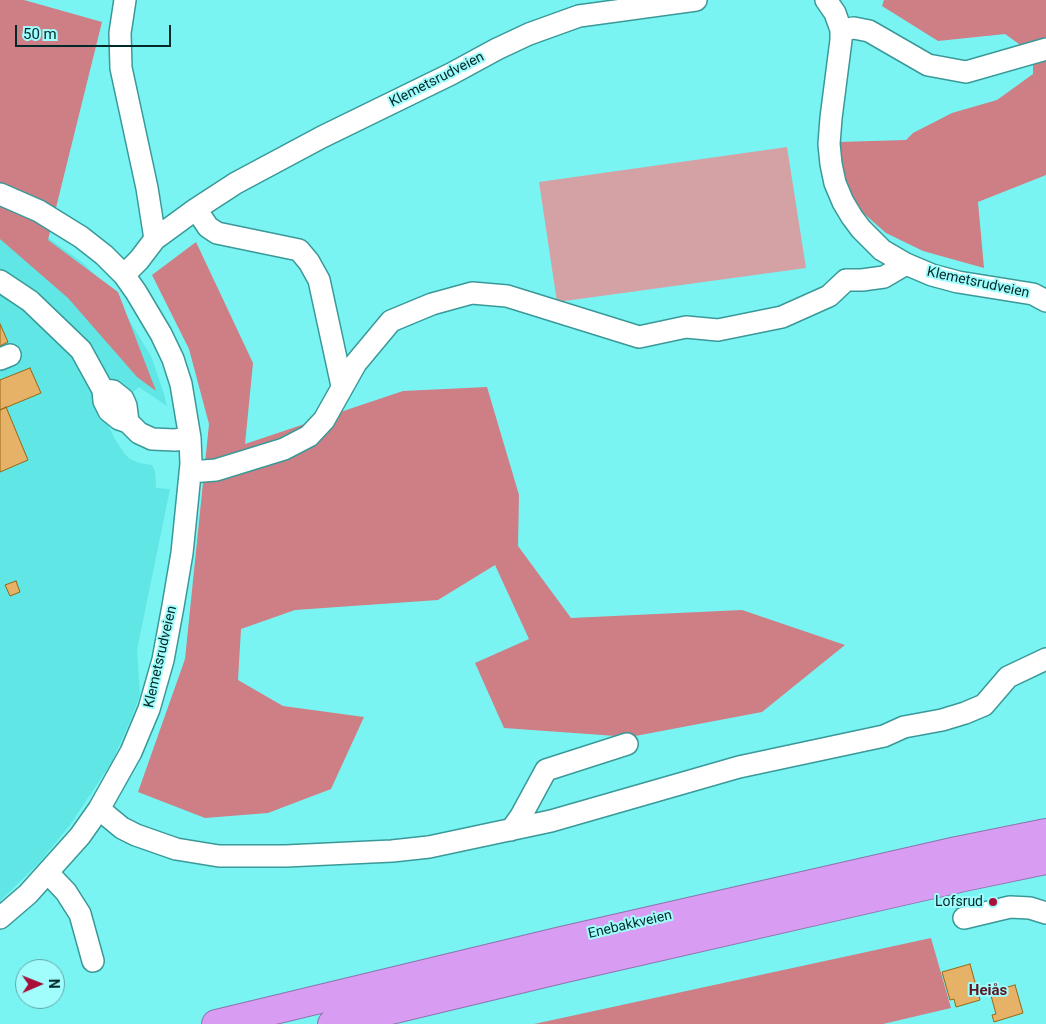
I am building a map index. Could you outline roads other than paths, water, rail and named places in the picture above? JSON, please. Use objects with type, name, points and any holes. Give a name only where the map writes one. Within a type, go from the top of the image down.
[{"type":"highway","name":"Enebakkveien","points":[[216,1024],[561,941],[957,851],[1046,833]]},
{"type":"highway","name":"Enebakkveien","points":[[332,1024],[623,955],[1046,860]]},
{"type":"street","points":[[125,0],[120,33],[120,68],[147,188],[155,239]]},
{"type":"street","name":"Klemetsrudveien","points":[[124,275],[139,260],[155,239],[196,209],[236,184],[322,137],[529,34],[579,16],[696,0]]},
{"type":"street","name":"Klemetsrudveien","points":[[828,1],[847,29],[841,50],[833,97],[829,144],[831,164],[835,183],[843,202],[861,229],[882,250],[906,264],[932,275],[958,282],[1033,294],[1046,301]]},
{"type":"street","points":[[847,29],[869,31],[928,65],[966,72],[1046,49]]},
{"type":"street","name":"Klemetsrudveien","points":[[0,194],[21,202],[56,220],[104,255],[124,275],[146,306],[173,359],[181,384],[190,438],[190,472],[182,553],[163,660],[149,709],[131,752],[99,809],[80,836],[28,894],[0,918]]},
{"type":"street","points":[[196,209],[208,227],[217,233],[299,250],[309,262],[319,280],[342,386]]},
{"type":"street","points":[[190,472],[216,470],[284,449],[309,436],[324,420],[356,363],[391,321],[432,304],[472,293],[507,296],[639,337],[686,327],[718,330],[782,317],[829,296],[846,280],[884,277],[906,264]]},
{"type":"street","points":[[0,282],[30,300],[76,344],[103,390],[104,401],[109,411],[119,419],[128,422],[152,440],[190,438]]},
{"type":"street","points":[[99,809],[122,828],[151,840],[176,849],[219,856],[286,856],[392,851],[430,847],[511,830],[603,807],[739,768],[884,736],[904,727],[942,720],[965,713],[984,704],[1008,677],[1046,659]]},
{"type":"street","points":[[511,830],[521,816],[546,770],[627,744]]},
{"type":"street","points":[[48,873],[66,892],[80,914],[93,961]]},
{"type":"street","points":[[964,918],[1010,907],[1030,908],[1046,913]]},
{"type":"place","name":"Lofsrud","points":[[993,902]]},
{"type":"district","name":"Heiås","points":[[988,991]]}]
